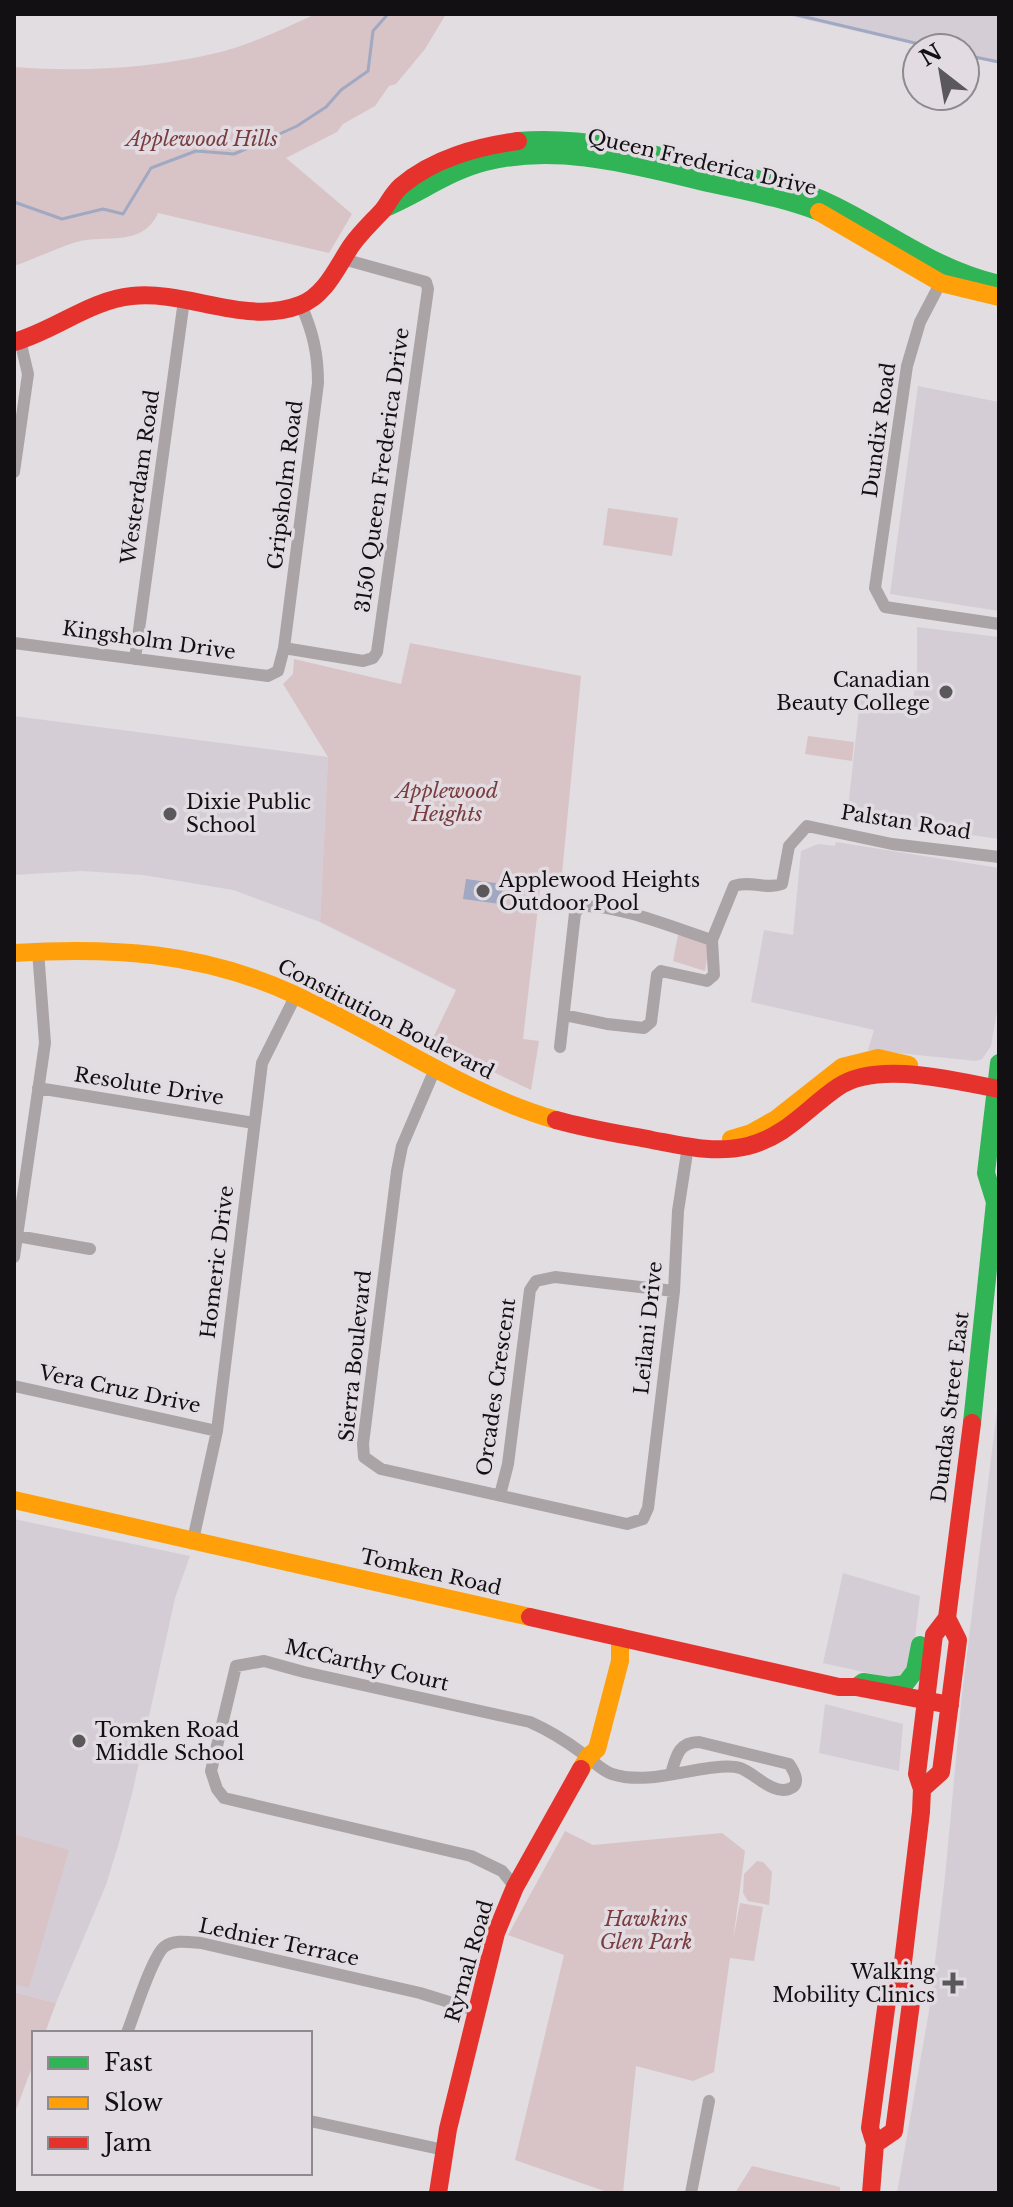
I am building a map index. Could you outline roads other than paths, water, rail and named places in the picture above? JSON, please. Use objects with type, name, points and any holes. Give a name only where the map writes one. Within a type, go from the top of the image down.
[{"type":"street","name":"Queen Frederica Drive","points":[[301,305],[315,297],[362,231],[385,208],[446,176],[482,163],[530,154],[589,156],[804,206],[944,276],[999,297]]},
{"type":"street","name":"3150 Queen Frederica Drive","points":[[284,648],[363,661],[373,658],[377,652],[428,289],[426,282],[343,259]]},
{"type":"street","name":"Queen Frederica Drive","points":[[944,276],[999,284]]},
{"type":"street","name":"Dundix Road","points":[[944,276],[920,322],[907,366],[875,588],[885,607],[999,624]]},
{"type":"street","points":[[14,472],[28,374],[17,341],[120,299],[143,295],[260,310],[282,310],[301,305]]},
{"type":"street","name":"Westerdam Road","points":[[135,659],[184,300]]},
{"type":"street","name":"Gripsholm Road","points":[[278,671],[284,648],[318,383],[318,354],[314,335],[301,305]]},
{"type":"street","name":"Kingsholm Drive","points":[[14,643],[268,676],[278,671]]},
{"type":"street","name":"Palstan Road","points":[[712,940],[734,886],[749,883],[774,887],[782,884],[789,846],[807,826],[892,844],[999,857]]},
{"type":"street","points":[[560,1047],[575,913],[581,906],[623,913],[712,940],[714,975],[711,980],[668,971],[657,975],[648,1026],[623,1027],[564,1015]]},
{"type":"street","name":"Constitution Boulevard","points":[[14,953],[110,948],[177,956],[242,973],[296,995],[506,1103],[559,1122],[688,1146],[700,1141],[730,1139],[751,1133],[788,1112],[842,1067],[857,1061],[878,1058],[998,1078]]},
{"type":"street","points":[[14,1257],[46,1024],[38,951]]},
{"type":"street","name":"Homeric Drive","points":[[193,1540],[217,1431],[264,1055],[296,995]]},
{"type":"street","name":"Sierra Boulevard","points":[[435,1069],[402,1146],[397,1171],[364,1427],[364,1457],[381,1469],[627,1524],[639,1522],[646,1515]]},
{"type":"street","name":"Dundas Street East","points":[[922,1789],[941,1772],[958,1640],[947,1618],[997,1200],[986,1173],[998,1078]]},
{"type":"street","name":"Resolute Drive","points":[[38,1088],[254,1123]]},
{"type":"street","name":"Leilani Drive","points":[[646,1515],[674,1291],[678,1211],[688,1146]]},
{"type":"street","points":[[17,1236],[90,1249]]},
{"type":"street","name":"Orcades Crescent","points":[[500,1495],[508,1464],[530,1290],[536,1281],[555,1277],[674,1291]]},
{"type":"street","name":"Vera Cruz Drive","points":[[14,1386],[217,1431]]},
{"type":"street","name":"Tomken Road","points":[[14,1500],[949,1711]]},
{"type":"street","points":[[848,1687],[863,1682],[893,1688],[903,1685],[917,1671],[920,1640],[934,1635],[947,1618]]},
{"type":"street","name":"Dundas Street East","points":[[871,2193],[875,2144],[894,2131],[911,2003],[901,1979],[922,1789],[917,1774],[934,1635]]},
{"type":"street","name":"Rymal Road","points":[[438,2193],[444,2150],[496,1933],[515,1887],[588,1757],[588,1744],[615,1636]]},
{"type":"street","name":"McCarthy Court","points":[[515,1887],[502,1871],[471,1856],[224,1798],[217,1789],[211,1771],[236,1666],[264,1661],[530,1722],[548,1730],[588,1757]]},
{"type":"street","points":[[588,1757],[601,1769],[613,1774],[647,1778],[727,1766],[739,1768],[777,1789],[787,1790],[794,1787],[796,1781],[789,1764],[699,1742],[682,1745],[671,1774]]},
{"type":"street","name":"Lednier Terrace","points":[[128,2031],[155,1960],[163,1948],[174,1942],[230,1949],[420,1993],[478,2011]]},
{"type":"street","points":[[691,2193],[709,2101]]},
{"type":"street","points":[[312,2121],[444,2150]]},
{"type":"water","name":"Applewood Heights Outdoor Pool","points":[[466,879],[503,884],[500,904],[463,899]]},
{"type":"waterway","points":[[14,202],[62,219],[103,209],[123,214],[151,168],[196,151],[234,154],[297,126],[326,107],[341,90],[368,71],[373,31],[388,14]]},
{"type":"waterway","points":[[793,14],[901,40]]},
{"type":"waterway","points":[[981,58],[999,62]]},
{"type":"place","name":"Canadian Beauty College","points":[[946,692]]},
{"type":"place","name":"Dixie Public School","points":[[170,814]]},
{"type":"place","name":"Applewood Heights Outdoor Pool","points":[[483,891]]},
{"type":"place","name":"Tomken Road Middle School","points":[[79,1741]]},
{"type":"place","name":"Walking Mobility Clinics","points":[[953,1983]]},
{"type":"park label","name":"Applewood Hills","points":[[202,139]]},
{"type":"park label","name":"Applewood Heights","points":[[447,802]]},
{"type":"park label","name":"Hawkins Glen Park","points":[[646,1930]]}]
